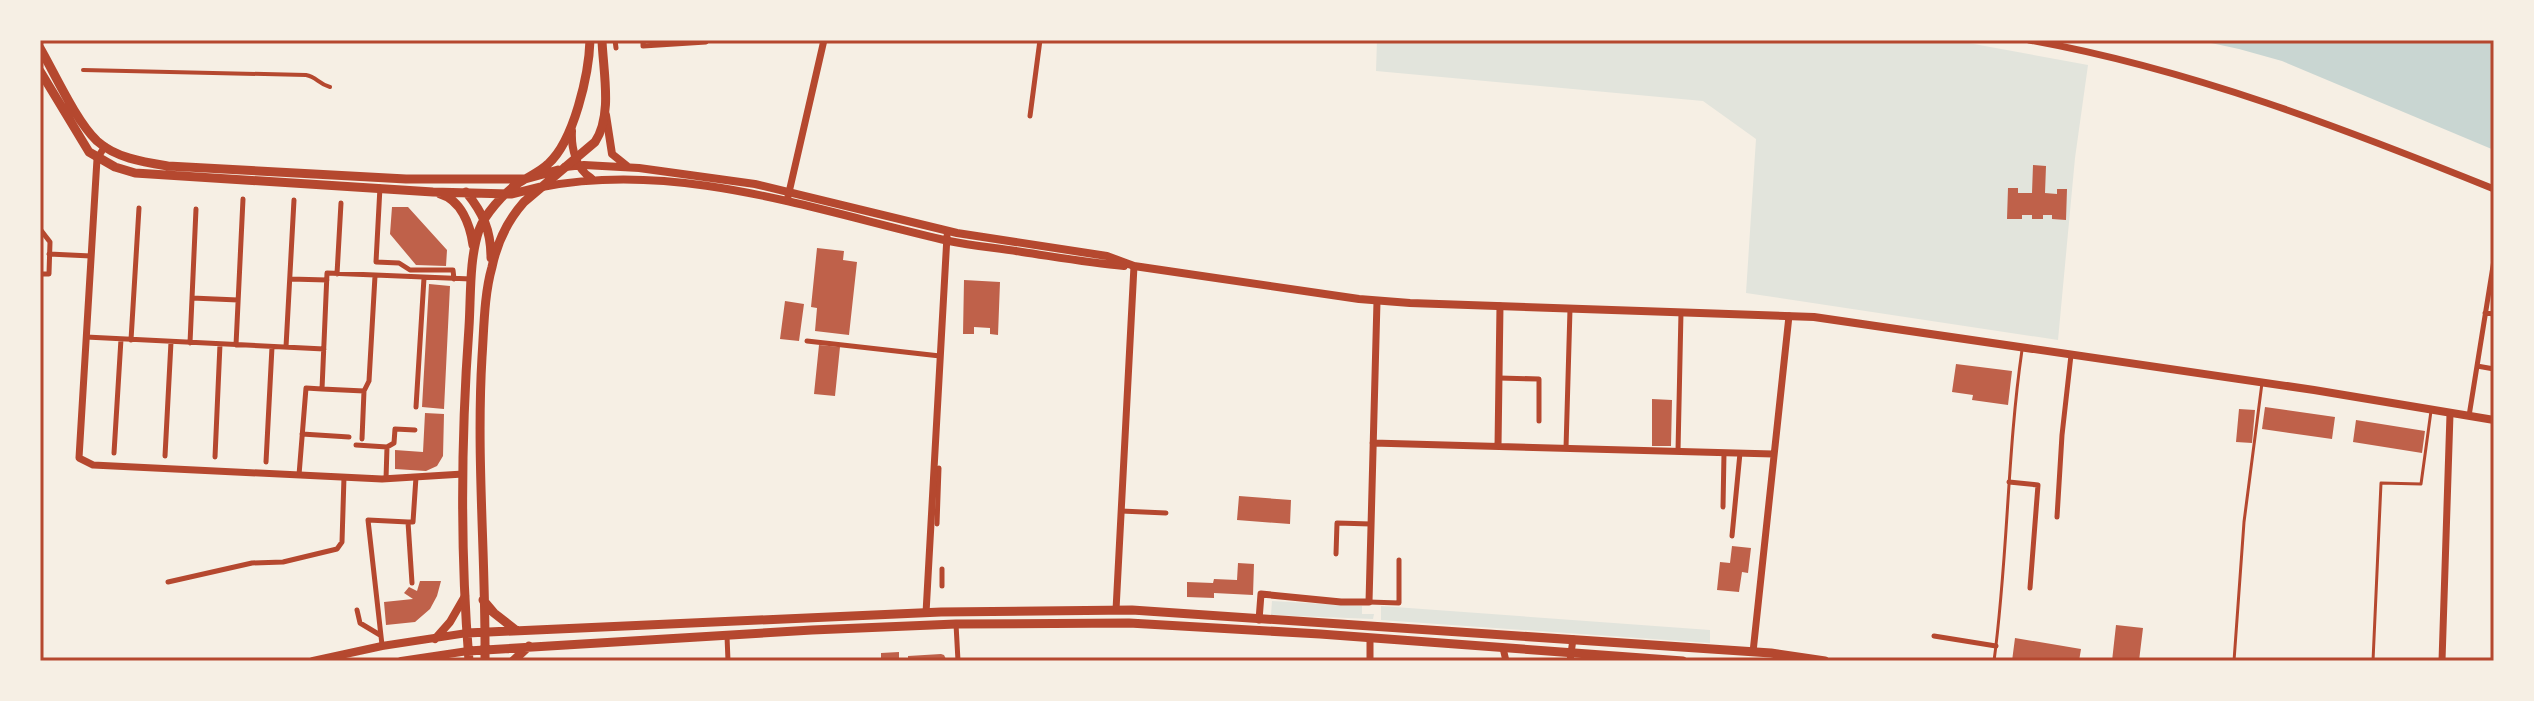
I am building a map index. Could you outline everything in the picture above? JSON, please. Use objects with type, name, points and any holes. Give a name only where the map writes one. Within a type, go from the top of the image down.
[{"type":"main road","points":[[590,40],[586,75],[571,141],[578,162],[587,176],[594,180]]},
{"type":"main road","points":[[602,40],[612,154],[625,165],[639,168]]},
{"type":"main road","points":[[40,48],[96,140],[137,161],[168,166],[441,180],[525,179],[578,162],[789,190],[947,236]]},
{"type":"main road","points":[[40,71],[89,152],[97,159],[135,173],[506,194],[594,180],[685,184],[787,201],[947,236],[1107,256],[1134,266],[1377,301],[1814,317],[2494,420]]},
{"type":"main road","points":[[578,162],[600,134],[605,101]]},
{"type":"main road","points":[[468,656],[463,474],[465,378],[472,280],[480,228],[506,194],[556,155],[574,118]]},
{"type":"main road","points":[[491,269],[497,248],[515,212],[565,167]]},
{"type":"main road","points":[[441,180],[453,182],[466,192],[485,220],[491,241],[479,434],[485,661]]},
{"type":"main road","points":[[433,192],[455,201],[471,231],[475,256]]},
{"type":"main road","points":[[435,639],[450,622],[465,595]]},
{"type":"main road","points":[[483,600],[517,631]]},
{"type":"main road","points":[[313,661],[356,656],[382,646],[467,633],[947,612],[1116,610],[1589,640],[1753,652],[1825,661]]},
{"type":"main road","points":[[947,612],[952,624]]},
{"type":"main road","points":[[1172,626],[1173,613]]},
{"type":"main road","points":[[401,661],[468,656],[485,649],[727,635],[952,624],[1129,623],[1503,648],[1571,657],[1681,661]]},
{"type":"main road","points":[[578,628],[579,643]]},
{"type":"main road","points":[[513,661],[529,646]]},
{"type":"street","points":[[615,40],[616,48]]},
{"type":"street","points":[[643,40],[643,46],[706,40]]},
{"type":"street","points":[[787,201],[824,40]]},
{"type":"street","points":[[1030,116],[1040,40]]},
{"type":"street","points":[[2029,40],[2248,96],[2374,141],[2494,189]]},
{"type":"street","points":[[83,70],[306,75],[330,87]]},
{"type":"street","points":[[105,146],[97,159],[79,458],[93,465],[386,479],[463,474]]},
{"type":"street","points":[[381,178],[376,262],[399,263],[410,270],[453,270],[454,279]]},
{"type":"street","points":[[236,345],[243,199]]},
{"type":"street","points":[[286,347],[294,200]]},
{"type":"street","points":[[337,274],[341,203]]},
{"type":"street","points":[[131,340],[139,208]]},
{"type":"street","points":[[190,343],[196,209]]},
{"type":"street","points":[[40,229],[50,242],[49,274],[40,274]]},
{"type":"street","points":[[926,613],[935,496],[947,236]]},
{"type":"street","points":[[49,254],[91,256]]},
{"type":"street","points":[[2469,417],[2494,260]]},
{"type":"street","points":[[1116,610],[1134,266]]},
{"type":"street","points":[[322,389],[327,273],[472,280]]},
{"type":"street","points":[[362,439],[375,276]]},
{"type":"street","points":[[416,407],[424,278]]},
{"type":"street","points":[[290,279],[327,280]]},
{"type":"street","points":[[192,298],[238,300]]},
{"type":"street","points":[[1369,602],[1377,301]]},
{"type":"street","points":[[1498,446],[1500,306]]},
{"type":"street","points":[[1566,448],[1570,308]]},
{"type":"street","points":[[1678,451],[1681,312]]},
{"type":"street","points":[[2485,313],[2494,314]]},
{"type":"street","points":[[1753,652],[1789,316]]},
{"type":"street","points":[[86,337],[324,349]]},
{"type":"street","points":[[114,453],[121,339]]},
{"type":"street","points":[[807,341],[940,356]]},
{"type":"street","points":[[165,456],[171,342]]},
{"type":"street","points":[[215,457],[220,344]]},
{"type":"street","points":[[266,462],[272,347]]},
{"type":"street","points":[[2057,517],[2071,355]]},
{"type":"street","points":[[2477,366],[2494,369]]},
{"type":"street","points":[[1499,378],[1539,379],[1539,421]]},
{"type":"street","points":[[299,475],[306,388],[364,391]]},
{"type":"street","points":[[2442,661],[2450,414]]},
{"type":"street","points":[[356,445],[387,447],[394,443],[395,429],[415,430]]},
{"type":"street","points":[[302,434],[349,437]]},
{"type":"street","points":[[1373,443],[1773,454]]},
{"type":"street","points":[[386,479],[387,447]]},
{"type":"street","points":[[1723,507],[1724,453]]},
{"type":"street","points":[[1732,536],[1740,453]]},
{"type":"street","points":[[937,524],[935,496],[939,468]]},
{"type":"street","points":[[168,582],[252,563],[283,562],[337,549],[342,542],[344,477]]},
{"type":"street","points":[[382,646],[368,520],[413,522],[416,477]]},
{"type":"street","points":[[2009,482],[2038,485],[2030,588]]},
{"type":"street","points":[[1120,511],[1166,513]]},
{"type":"street","points":[[408,522],[412,583]]},
{"type":"street","points":[[1336,554],[1337,523],[1371,524]]},
{"type":"street","points":[[1259,620],[1261,594],[1341,602],[1399,603],[1399,560]]},
{"type":"street","points":[[942,569],[942,586]]},
{"type":"street","points":[[928,576],[942,577]]},
{"type":"street","points":[[357,610],[360,623],[381,636]]},
{"type":"street","points":[[952,624],[958,661]]},
{"type":"street","points":[[727,635],[728,661]]},
{"type":"street","points":[[1934,636],[1996,646]]},
{"type":"street","points":[[1370,638],[1370,661]]},
{"type":"street","points":[[1571,657],[1573,639]]},
{"type":"street","points":[[1588,658],[1589,640]]},
{"type":"street","points":[[1503,648],[1506,661]]},
{"type":"lane","points":[[1994,661],[2011,433],[2022,348]]},
{"type":"lane","points":[[2234,661],[2244,522],[2262,383]]},
{"type":"lane","points":[[2373,661],[2381,483],[2421,484],[2431,411]]},
{"type":"shaded area","points":[[1377,40],[1952,40],[2088,65],[2075,158],[2058,340],[1746,293],[1756,139],[1703,101],[1376,71]]},
{"type":"shaded area","points":[[2197,40],[2494,40],[2494,150],[2282,61]]},
{"type":"shaded area","points":[[1272,601],[1362,606],[1362,614],[1374,614],[1373,619],[1271,615]]},
{"type":"shaded area","points":[[1381,606],[1710,630],[1710,643],[1381,620]]},
{"type":"building","points":[[2033,165],[2046,166],[2045,193],[2057,194],[2057,189],[2067,189],[2066,220],[2052,219],[2052,215],[2043,215],[2043,219],[2022,215],[2022,219],[2007,219],[2008,188],[2018,188],[2018,193],[2032,193]]},
{"type":"building","points":[[392,207],[408,207],[447,250],[446,266],[416,265],[390,234]]},
{"type":"building","points":[[817,248],[844,251],[843,260],[857,262],[849,335],[815,331],[817,308],[811,307]]},
{"type":"building","points":[[964,280],[1000,282],[998,335],[990,334],[990,328],[974,327],[974,334],[963,334]]},
{"type":"building","points":[[429,284],[450,286],[444,409],[422,407]]},
{"type":"building","points":[[785,301],[804,304],[799,341],[780,339]]},
{"type":"building","points":[[819,345],[840,347],[835,396],[814,394]]},
{"type":"building","points":[[1956,364],[2012,371],[2008,405],[1972,400],[1973,395],[1952,392]]},
{"type":"building","points":[[1652,399],[1672,400],[1671,446],[1652,446]]},
{"type":"building","points":[[2265,407],[2335,417],[2332,439],[2262,429]]},
{"type":"building","points":[[2239,409],[2255,410],[2252,443],[2236,442]]},
{"type":"building","points":[[425,413],[444,414],[443,456],[437,466],[426,471],[395,469],[395,450],[423,452]]},
{"type":"building","points":[[2356,420],[2425,431],[2422,453],[2353,442]]},
{"type":"building","points":[[1239,496],[1291,500],[1290,524],[1237,520]]},
{"type":"building","points":[[1732,546],[1751,548],[1748,573],[1742,572],[1739,592],[1717,590],[1720,562],[1730,563]]},
{"type":"building","points":[[1238,563],[1254,564],[1253,595],[1214,593],[1214,598],[1187,597],[1187,582],[1237,580]]},
{"type":"building","points":[[420,581],[441,581],[430,609],[415,622],[386,625],[384,602],[413,599],[404,593],[409,587],[417,591]]},
{"type":"building","points":[[2116,625],[2143,628],[2139,661],[2112,661]]},
{"type":"building","points":[[2015,638],[2081,649],[2079,661],[2012,661]]},
{"type":"building","points":[[899,652],[899,661],[881,661],[881,653]]},
{"type":"building","points":[[941,654],[947,661],[908,661],[908,656]]}]
